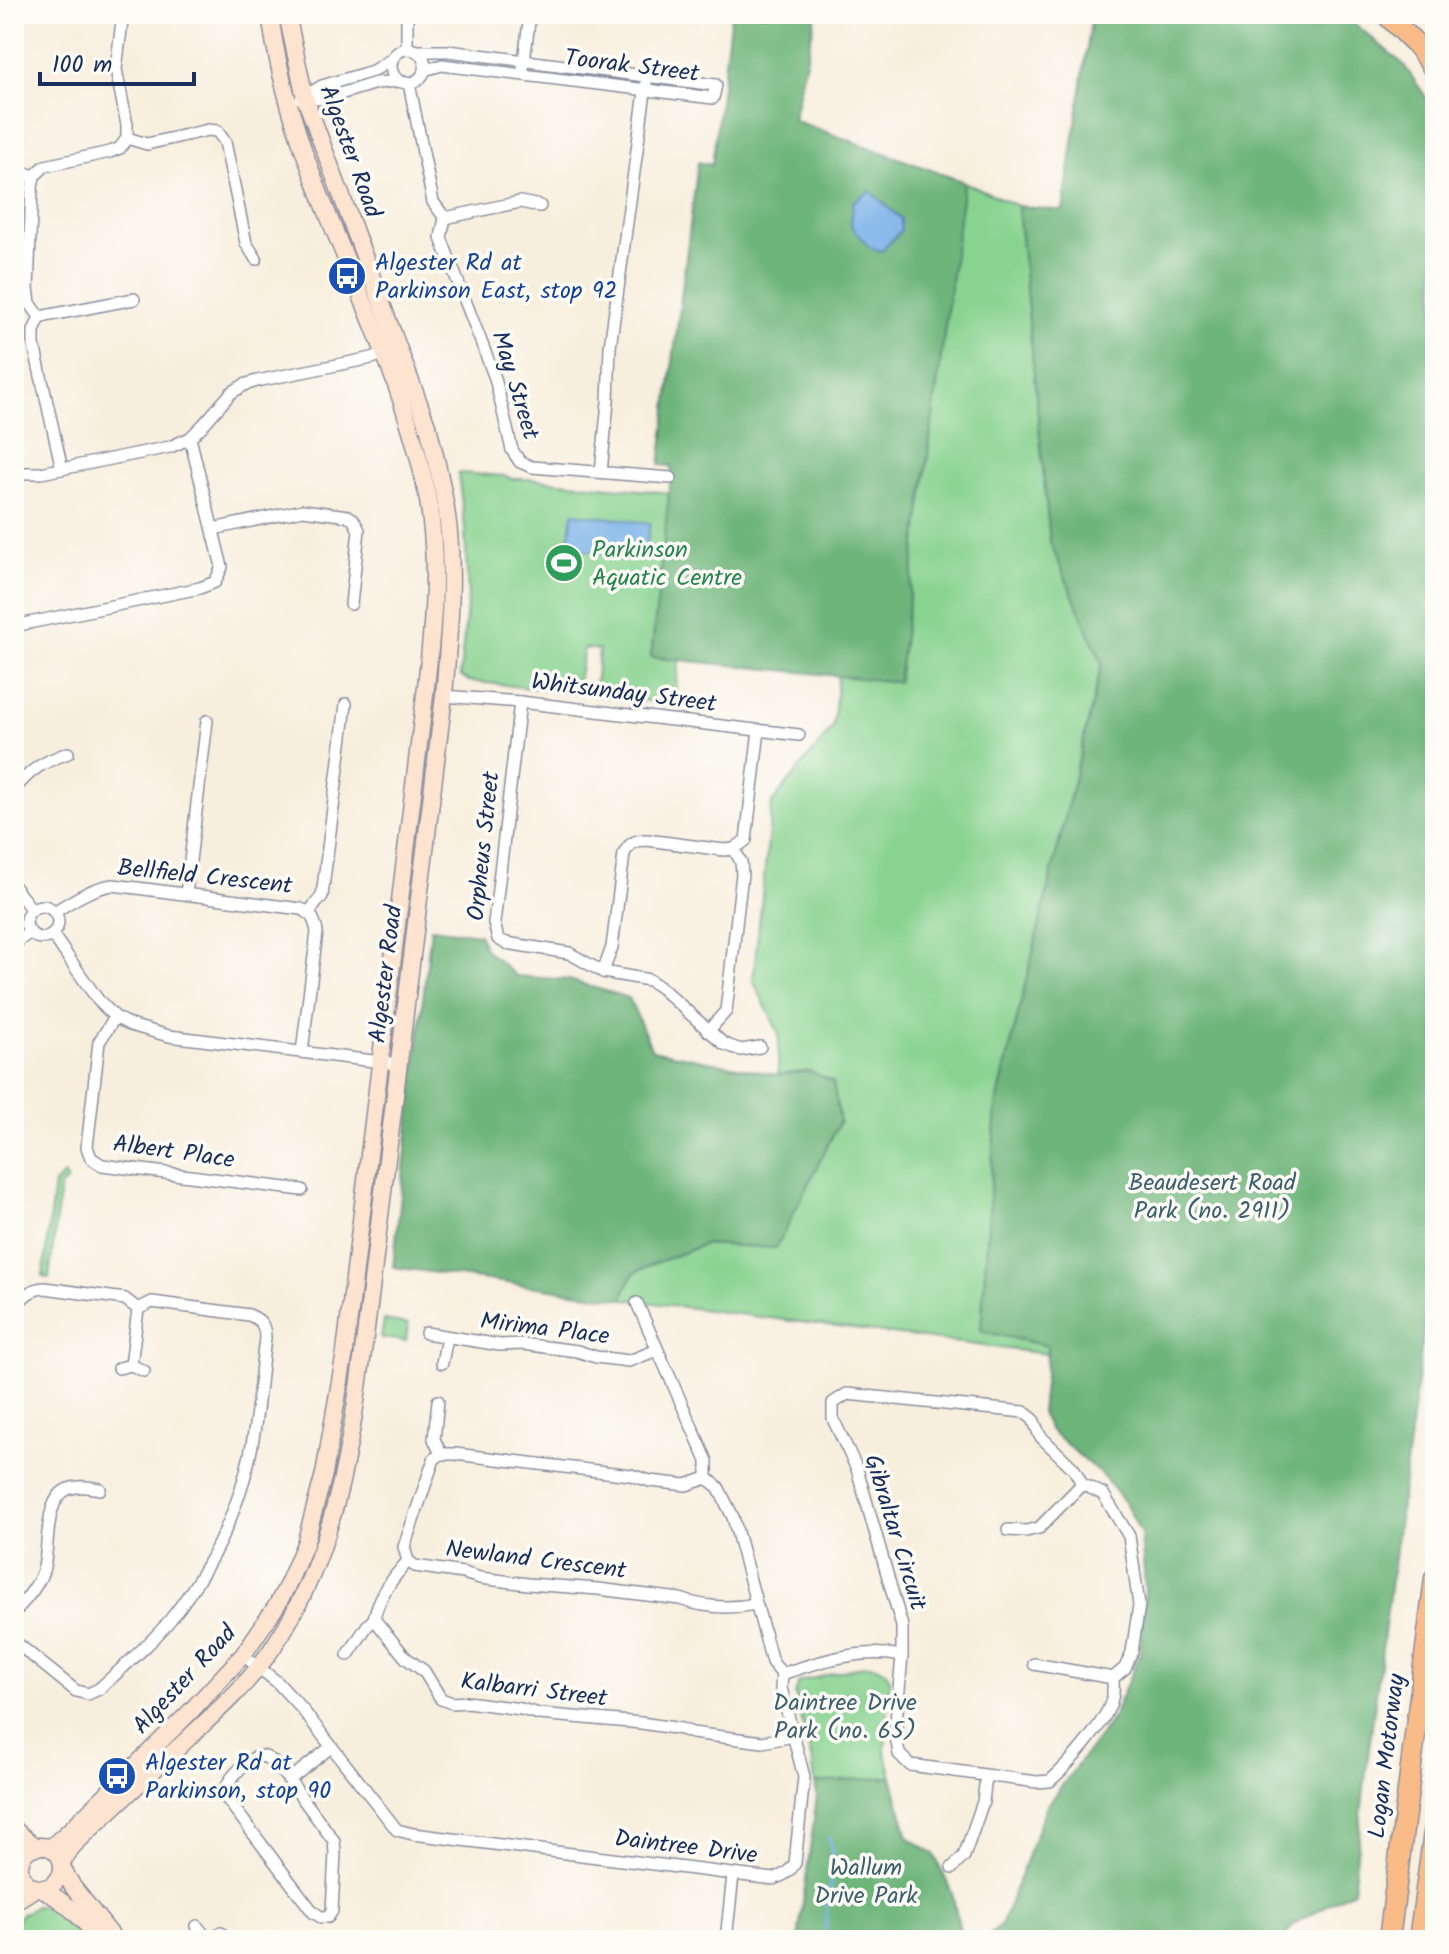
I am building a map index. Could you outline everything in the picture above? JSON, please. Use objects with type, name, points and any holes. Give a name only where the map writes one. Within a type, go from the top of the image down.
[{"type":"highway","points":[[1386,14],[1415,43],[1435,70]]},
{"type":"highway","name":"Logan Motorway","points":[[1389,1940],[1435,1578]]},
{"type":"highway","points":[[1419,1940],[1435,1825]]},
{"type":"main road","name":"Algester Road","points":[[62,1864],[73,1846],[211,1717],[259,1667],[287,1625],[327,1537],[356,1412],[444,696],[451,587],[450,545],[442,482],[429,430],[392,350],[273,36],[270,14]]},
{"type":"main road","name":"Algester Road","points":[[287,14],[297,100]]},
{"type":"main road","name":"Algester Road","points":[[44,1847],[71,1829],[197,1706],[243,1655],[288,1584],[305,1544],[324,1474],[345,1352],[433,620],[435,569],[427,494],[392,350]]},
{"type":"main road","points":[[425,695],[444,696]]},
{"type":"main road","points":[[14,1829],[29,1842],[55,1851],[73,1887],[115,1940]]},
{"type":"main road","points":[[44,1847],[28,1851],[18,1868],[25,1880],[61,1899],[100,1940]]},
{"type":"main road","points":[[14,1902],[39,1888],[55,1884],[62,1864]]},
{"type":"street","points":[[40,317],[30,303],[28,288],[34,176],[45,166],[120,148],[127,138],[116,69],[123,14]]},
{"type":"street","points":[[407,14],[412,50]]},
{"type":"street","points":[[523,68],[530,14]]},
{"type":"street","points":[[412,50],[424,59],[424,70],[419,79],[376,83],[323,99],[297,100],[322,86],[381,68],[398,52],[412,50]]},
{"type":"street","name":"Toorak Street","points":[[412,50],[448,51],[523,68],[645,90],[713,98],[716,85],[647,76],[523,68],[442,65],[424,70]]},
{"type":"street","points":[[392,59],[393,74],[404,82]]},
{"type":"street","points":[[601,472],[610,347],[647,76]]},
{"type":"street","name":"May Street","points":[[404,82],[433,202],[445,218],[441,238],[495,378],[512,450],[520,462],[532,467],[671,478]]},
{"type":"street","points":[[127,138],[147,144],[208,130],[217,131],[225,142],[246,243],[256,259]]},
{"type":"street","points":[[14,169],[34,176]]},
{"type":"street","points":[[445,218],[520,202],[540,206]]},
{"type":"street","points":[[40,317],[134,299]]},
{"type":"street","points":[[40,317],[34,331],[34,345],[62,469]]},
{"type":"street","points":[[14,473],[41,473],[170,447],[190,438],[231,393],[244,385],[372,358],[392,350]]},
{"type":"street","points":[[14,626],[200,588],[215,582],[222,567],[190,438]]},
{"type":"street","points":[[213,529],[303,510],[348,516],[359,530],[351,604]]},
{"type":"street","name":"Whitsunday Street","points":[[444,696],[799,735]]},
{"type":"street","name":"Orpheus Street","points":[[520,702],[494,923],[498,939],[569,953],[603,972],[649,980],[724,1044],[741,1050],[760,1047]]},
{"type":"street","points":[[309,912],[322,896],[346,704]]},
{"type":"street","points":[[186,894],[207,721]]},
{"type":"street","points":[[603,972],[612,947],[624,854],[628,845],[637,840],[647,840],[734,849],[746,840],[759,730]]},
{"type":"street","points":[[14,790],[41,763],[68,753]]},
{"type":"street","points":[[708,1031],[726,1011],[742,874],[741,862],[734,849]]},
{"type":"street","name":"Bellfield Crescent","points":[[54,912],[99,887],[113,885],[309,912],[317,932],[302,1052]]},
{"type":"street","points":[[14,887],[32,910]]},
{"type":"street","points":[[46,906],[54,912],[57,926],[52,934],[38,937],[30,932],[27,918],[32,910],[46,906]]},
{"type":"street","points":[[14,944],[30,932]]},
{"type":"street","points":[[52,934],[98,1000],[115,1017],[130,1025],[169,1036],[398,1064]]},
{"type":"street","name":"Albert Place","points":[[115,1017],[99,1042],[87,1147],[91,1158],[102,1165],[302,1190]]},
{"type":"street","points":[[14,1313],[27,1295],[39,1288],[125,1299],[138,1309]]},
{"type":"street","points":[[14,1641],[76,1691],[88,1694],[99,1689],[169,1622],[223,1535],[241,1489],[250,1453],[265,1338],[261,1320],[249,1315],[152,1302],[138,1309]]},
{"type":"street","name":"Daintree Drive","points":[[243,1655],[277,1682],[302,1709],[397,1830],[733,1875],[773,1879],[791,1871],[795,1863],[804,1777],[781,1688],[782,1674],[772,1662],[733,1517],[718,1487],[707,1478],[707,1461],[637,1303]]},
{"type":"street","points":[[138,1309],[125,1366],[144,1371]]},
{"type":"street","name":"Mirima Place","points":[[426,1333],[500,1345],[522,1344],[577,1351],[629,1361],[657,1350]]},
{"type":"street","points":[[442,1363],[447,1337]]},
{"type":"street","name":"Gibraltar Circuit","points":[[847,1394],[1024,1412],[1033,1419],[1040,1436],[1074,1469],[1082,1484],[1103,1494],[1129,1536],[1139,1605],[1132,1652],[1125,1668],[1113,1678],[1112,1699],[1100,1724],[1063,1770],[1050,1781],[1037,1782],[910,1765],[899,1754],[896,1722],[902,1626],[857,1469],[833,1419],[833,1403],[847,1394]]},
{"type":"street","points":[[438,1401],[434,1439],[441,1454]]},
{"type":"street","points":[[348,1655],[374,1619],[376,1607],[398,1571],[408,1561],[404,1547],[434,1459],[441,1454],[631,1475],[650,1481],[686,1485],[707,1478]]},
{"type":"street","points":[[1008,1530],[1039,1528],[1082,1484]]},
{"type":"street","points":[[14,1613],[36,1586],[44,1569],[50,1516],[56,1499],[65,1490],[79,1486],[100,1489]]},
{"type":"street","name":"Newland Crescent","points":[[408,1561],[415,1566],[516,1583],[680,1599],[693,1604],[731,1609],[756,1604]]},
{"type":"street","name":"Kalbarri Street","points":[[374,1619],[406,1658],[424,1671],[441,1699],[452,1703],[467,1702],[539,1714],[641,1723],[763,1742],[793,1736]]},
{"type":"street","points":[[782,1674],[854,1654],[902,1656]]},
{"type":"street","points":[[1034,1664],[1113,1678]]},
{"type":"street","points":[[289,1780],[331,1747]]},
{"type":"street","points":[[255,1757],[269,1758],[289,1780],[334,1841],[332,1911],[328,1917],[313,1912],[224,1793],[232,1777],[255,1757]]},
{"type":"street","points":[[952,1868],[964,1856],[983,1802],[986,1776]]},
{"type":"street","points":[[726,1940],[733,1875]]},
{"type":"street","points":[[197,1926],[214,1938]]},
{"type":"green space","points":[[731,14],[816,14],[793,120],[964,182],[898,682],[651,657],[672,466],[660,465],[698,162],[712,165]]},
{"type":"green space","name":"Beaudesert Road Park (no. 2911)","points":[[1092,14],[1343,14],[1403,64],[1435,110],[1435,1244],[1353,1891],[1295,1923],[1282,1940],[984,1940],[1002,1923],[1046,1807],[1112,1719],[1140,1653],[1145,1587],[1141,1534],[1126,1504],[1105,1478],[1049,1429],[1041,1413],[1048,1346],[981,1331],[996,1107],[1102,663],[1050,542],[1018,206],[1063,211]]},
{"type":"green space","points":[[964,182],[1018,206],[1050,542],[1102,663],[996,1107],[981,1331],[1048,1346],[1046,1354],[623,1299],[634,1273],[705,1244],[776,1248],[810,1071],[778,1075],[779,1034],[753,980],[772,803],[833,727],[838,675],[898,681]]},
{"type":"green space","name":"Parkinson Aquatic Centre","points":[[458,473],[670,493],[651,657],[679,661],[674,704],[594,695],[599,650],[584,648],[576,693],[469,681],[460,676],[468,597],[465,529]]},
{"type":"green space","points":[[431,928],[479,934],[485,949],[516,976],[569,980],[629,998],[652,1050],[778,1075],[810,1071],[833,1082],[840,1121],[776,1248],[705,1244],[634,1273],[623,1299],[393,1267]]},
{"type":"green space","points":[[64,1175],[68,1180],[60,1188],[49,1278],[43,1277],[54,1184]]},
{"type":"green space","points":[[384,1320],[408,1324],[406,1341],[381,1338]]},
{"type":"green space","name":"Daintree Drive Park (no. 65)","points":[[866,1665],[881,1668],[890,1679],[885,1750],[892,1777],[815,1783],[795,1694],[799,1682]]},
{"type":"green space","name":"Wallum Drive Park","points":[[892,1777],[908,1837],[934,1854],[952,1893],[962,1940],[798,1940],[817,1796],[815,1783]]},
{"type":"green space","points":[[36,1906],[58,1912],[82,1940],[14,1940],[14,1921]]},
{"type":"water","points":[[870,191],[901,219],[901,230],[882,251],[869,247],[851,226],[853,202]]},
{"type":"water","points":[[573,513],[650,523],[645,558],[568,548]]},
{"type":"waterway","points":[[827,1940],[832,1860],[829,1837]]},
{"type":"place","name":"Algester Rd at Parkinson East, stop 92","points":[[347,276]]},
{"type":"place","name":"Parkinson Aquatic Centre","points":[[564,563]]},
{"type":"place","name":"Algester Rd at Parkinson, stop 90","points":[[117,1776]]}]
